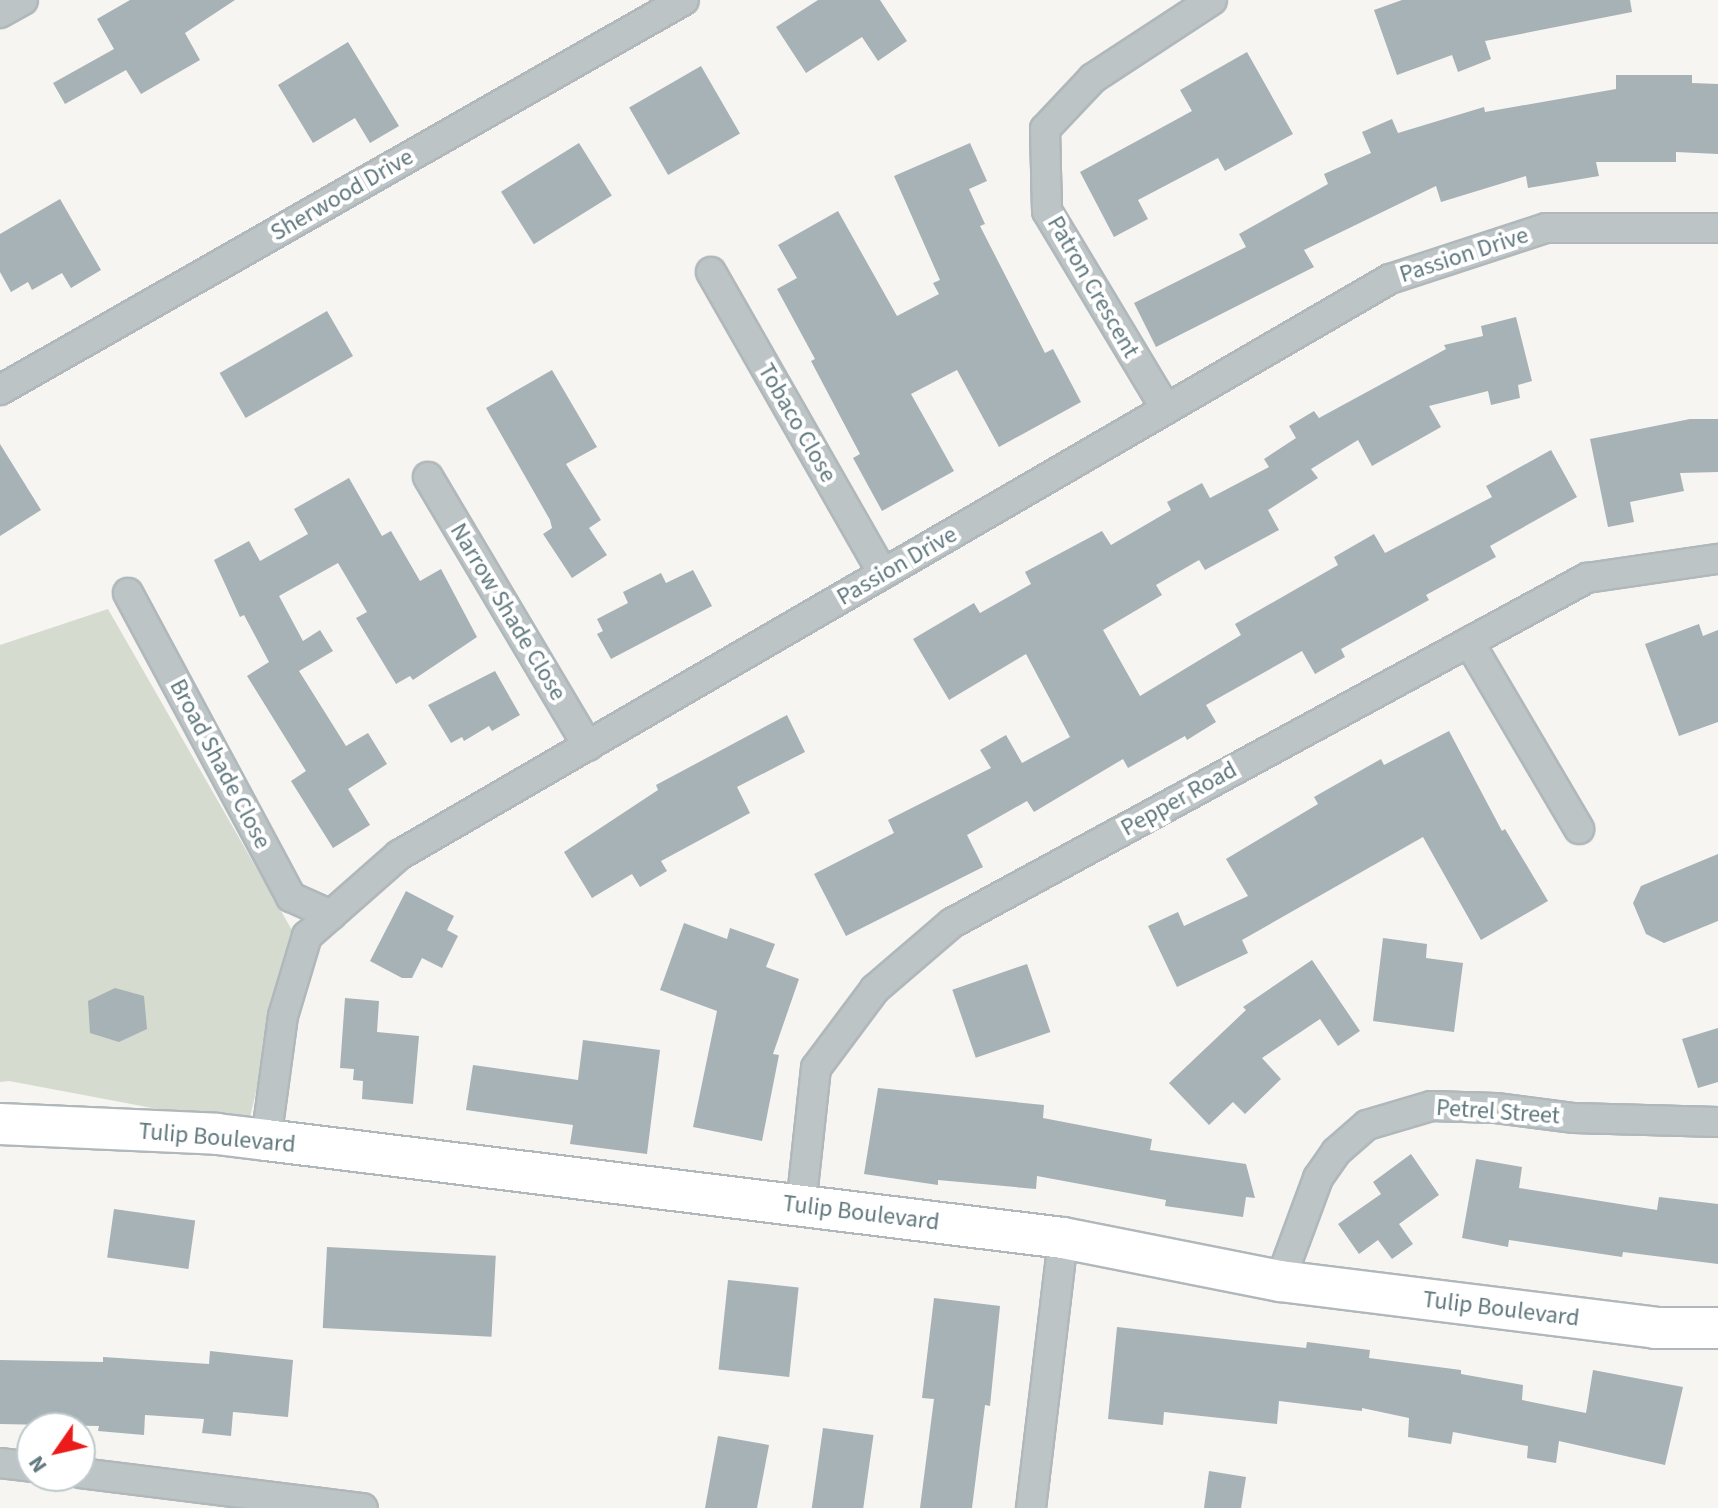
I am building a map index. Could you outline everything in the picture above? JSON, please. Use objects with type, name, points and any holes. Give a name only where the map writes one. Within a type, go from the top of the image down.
[{"type":"street","points":[[0,13],[23,0]]},
{"type":"street","name":"Sherwood Drive","points":[[0,390],[684,0]]},
{"type":"street","name":"Patron Crescent","points":[[1166,409],[1047,211],[1045,129],[1093,78],[1212,0]]},
{"type":"street","name":"Passion Drive","points":[[266,1140],[283,1016],[307,936],[399,855],[1390,279],[1546,228],[1718,228]]},
{"type":"street","name":"Tobaco Close","points":[[711,272],[883,573]]},
{"type":"street","name":"Narrow Shade Close","points":[[428,477],[588,746]]},
{"type":"street","name":"Pepper Road","points":[[801,1206],[816,1068],[875,989],[952,923],[1587,578],[1718,559]]},
{"type":"street","name":"Broad Shade Close","points":[[128,593],[291,897],[331,915]]},
{"type":"street","points":[[1469,642],[1579,829]]},
{"type":"street","name":"Petrel Street","points":[[1280,1281],[1318,1178],[1336,1152],[1367,1125],[1431,1106],[1496,1108],[1574,1118],[1718,1122]]},
{"type":"street","name":"Tulip Boulevard","points":[[0,1124],[217,1134],[1063,1238],[1280,1281],[1655,1328],[1718,1328]]},
{"type":"street","points":[[1031,1508],[1063,1238]]},
{"type":"street","points":[[96,1475],[363,1508]]},
{"type":"shaded area","points":[[108,609],[293,932],[248,1126],[9,1081],[0,1082],[0,645]]},
{"type":"building","points":[[130,0],[235,0],[185,33],[200,60],[141,94],[126,70],[65,104],[53,83],[114,49],[97,19]]},
{"type":"building","points":[[818,0],[880,0],[907,41],[878,61],[862,37],[806,73],[776,27]]},
{"type":"building","points":[[1402,0],[1630,0],[1632,12],[1485,41],[1491,59],[1458,72],[1452,55],[1397,75],[1374,10]]},
{"type":"building","points":[[348,42],[399,126],[370,143],[355,118],[313,143],[278,85]]},
{"type":"building","points":[[1247,52],[1293,134],[1225,171],[1218,158],[1138,200],[1148,219],[1114,237],[1080,172],[1192,111],[1180,90]]},
{"type":"building","points":[[701,66],[740,134],[668,175],[629,108]]},
{"type":"building","points":[[1616,75],[1692,75],[1692,83],[1718,84],[1718,154],[1676,152],[1676,162],[1596,162],[1599,176],[1528,188],[1526,176],[1441,202],[1436,186],[1304,250],[1314,267],[1156,347],[1134,303],[1246,247],[1239,234],[1328,184],[1324,174],[1371,153],[1362,132],[1392,119],[1398,133],[1484,107],[1485,112],[1616,89]]},
{"type":"building","points":[[579,143],[612,196],[534,244],[501,192]]},
{"type":"building","points":[[970,143],[987,181],[969,189],[985,224],[980,226],[1045,353],[1053,349],[1081,402],[999,447],[957,370],[911,394],[954,471],[882,511],[853,458],[860,454],[811,361],[815,359],[777,289],[797,278],[778,245],[838,211],[897,316],[939,294],[933,283],[940,280],[894,176]]},
{"type":"building","points":[[60,199],[101,270],[71,288],[62,273],[32,290],[28,282],[11,292],[0,272],[0,234]]},
{"type":"building","points":[[327,311],[353,356],[246,418],[220,373]]},
{"type":"building","points":[[1516,317],[1532,381],[1518,385],[1520,398],[1491,405],[1488,391],[1429,406],[1441,427],[1372,466],[1358,440],[1311,469],[1318,478],[1268,510],[1279,530],[1205,570],[1199,560],[1156,585],[1162,595],[1103,630],[1140,696],[1241,635],[1235,624],[1338,565],[1334,557],[1374,534],[1385,553],[1492,497],[1486,486],[1551,450],[1577,497],[1490,546],[1496,557],[1426,595],[1429,600],[1341,649],[1345,657],[1315,674],[1302,651],[1206,705],[1216,722],[1187,740],[1185,736],[1128,768],[1123,759],[1034,812],[1027,801],[967,835],[983,867],[846,936],[814,874],[894,833],[888,820],[991,768],[980,750],[1006,735],[1022,763],[1070,737],[1026,654],[949,700],[913,639],[974,603],[980,613],[1031,584],[1025,572],[1102,531],[1111,545],[1171,510],[1167,502],[1202,483],[1210,498],[1269,467],[1264,459],[1296,438],[1289,426],[1314,411],[1319,418],[1446,349],[1444,345],[1483,336],[1481,326]]},
{"type":"building","points":[[552,370],[597,447],[566,464],[601,520],[589,528],[607,555],[572,578],[543,534],[552,528],[550,520],[486,408]]},
{"type":"building","points":[[1690,419],[1718,419],[1718,472],[1680,473],[1684,491],[1630,502],[1634,522],[1608,527],[1590,439]]},
{"type":"building","points":[[0,444],[41,510],[0,536]]},
{"type":"building","points":[[349,478],[382,536],[391,531],[420,581],[441,569],[477,637],[413,680],[410,676],[396,684],[356,618],[367,612],[338,563],[279,596],[303,641],[320,630],[333,651],[299,671],[346,746],[368,733],[387,764],[348,789],[370,825],[333,848],[291,781],[306,771],[247,676],[269,662],[244,615],[240,617],[214,560],[249,541],[260,561],[308,534],[294,509]]},
{"type":"building","points":[[693,570],[712,606],[611,659],[597,634],[603,631],[597,619],[628,603],[623,592],[661,573],[666,583]]},
{"type":"building","points":[[1699,624],[1703,636],[1718,630],[1718,722],[1679,736],[1645,644]]},
{"type":"building","points":[[495,671],[520,715],[492,731],[489,726],[464,741],[462,737],[451,743],[428,705]]},
{"type":"building","points":[[787,715],[805,752],[737,787],[750,813],[661,861],[667,871],[640,887],[632,874],[592,898],[564,852],[658,790],[656,785]]},
{"type":"building","points":[[1449,731],[1502,831],[1505,829],[1548,901],[1481,940],[1423,837],[1242,940],[1248,953],[1177,987],[1148,926],[1178,912],[1184,926],[1248,896],[1226,859],[1318,804],[1314,797],[1381,759],[1384,765]]},
{"type":"building","points":[[1718,854],[1718,921],[1664,943],[1646,934],[1633,903],[1641,886]]},
{"type":"building","points":[[406,891],[454,916],[447,930],[458,936],[442,968],[422,958],[412,978],[402,978],[370,961]]},
{"type":"building","points":[[684,923],[727,939],[730,928],[775,944],[766,967],[799,979],[773,1054],[779,1055],[762,1141],[693,1127],[717,1011],[660,990]]},
{"type":"building","points":[[1383,938],[1427,944],[1426,958],[1463,963],[1454,1032],[1373,1021]]},
{"type":"building","points":[[1312,960],[1360,1031],[1338,1046],[1320,1019],[1262,1058],[1281,1079],[1245,1114],[1233,1102],[1209,1125],[1169,1083],[1246,1010],[1243,1007]]},
{"type":"building","points":[[1027,964],[1050,1032],[976,1058],[952,990]]},
{"type":"building","points":[[115,988],[144,996],[147,1029],[119,1042],[90,1033],[88,1001]]},
{"type":"building","points":[[345,998],[379,1001],[377,1032],[419,1036],[413,1104],[362,1099],[363,1081],[353,1080],[354,1069],[340,1068]]},
{"type":"building","points":[[1718,1028],[1718,1082],[1698,1088],[1682,1039]]},
{"type":"building","points":[[583,1040],[660,1050],[647,1154],[570,1144],[573,1125],[466,1110],[473,1065],[578,1080]]},
{"type":"building","points":[[878,1088],[1044,1105],[1043,1118],[1152,1139],[1150,1150],[1246,1164],[1255,1198],[1246,1197],[1243,1217],[1165,1206],[1166,1200],[1037,1176],[1036,1189],[938,1180],[938,1185],[864,1174]]},
{"type":"building","points":[[1411,1154],[1439,1195],[1399,1224],[1413,1244],[1392,1259],[1378,1240],[1359,1254],[1338,1224],[1381,1194],[1373,1182]]},
{"type":"building","points":[[1476,1159],[1522,1167],[1519,1188],[1657,1210],[1659,1197],[1718,1204],[1718,1264],[1623,1252],[1622,1257],[1509,1240],[1508,1247],[1462,1238]]},
{"type":"building","points":[[114,1209],[195,1220],[188,1269],[107,1258]]},
{"type":"building","points":[[327,1247],[496,1256],[492,1337],[323,1328]]},
{"type":"building","points":[[728,1280],[799,1287],[789,1377],[719,1370]]},
{"type":"building","points":[[934,1298],[1000,1306],[990,1406],[985,1405],[972,1508],[920,1508],[934,1399],[922,1398]]},
{"type":"building","points":[[1117,1327],[1306,1348],[1307,1342],[1370,1350],[1369,1358],[1461,1370],[1461,1374],[1523,1385],[1522,1400],[1586,1413],[1593,1370],[1683,1387],[1665,1465],[1559,1441],[1556,1463],[1527,1458],[1528,1446],[1453,1432],[1451,1444],[1408,1437],[1409,1418],[1362,1408],[1362,1411],[1279,1401],[1277,1424],[1164,1412],[1163,1425],[1108,1419]]},
{"type":"building","points":[[210,1351],[293,1360],[288,1417],[233,1412],[231,1436],[202,1433],[204,1419],[145,1415],[144,1435],[98,1431],[96,1412],[16,1412],[16,1424],[0,1424],[0,1360],[103,1362],[103,1357],[209,1364]]},
{"type":"building","points":[[823,1428],[874,1435],[863,1508],[812,1508]]},
{"type":"building","points":[[718,1436],[769,1445],[757,1508],[705,1508]]},
{"type":"building","points":[[1209,1471],[1246,1477],[1241,1508],[1204,1508]]}]
